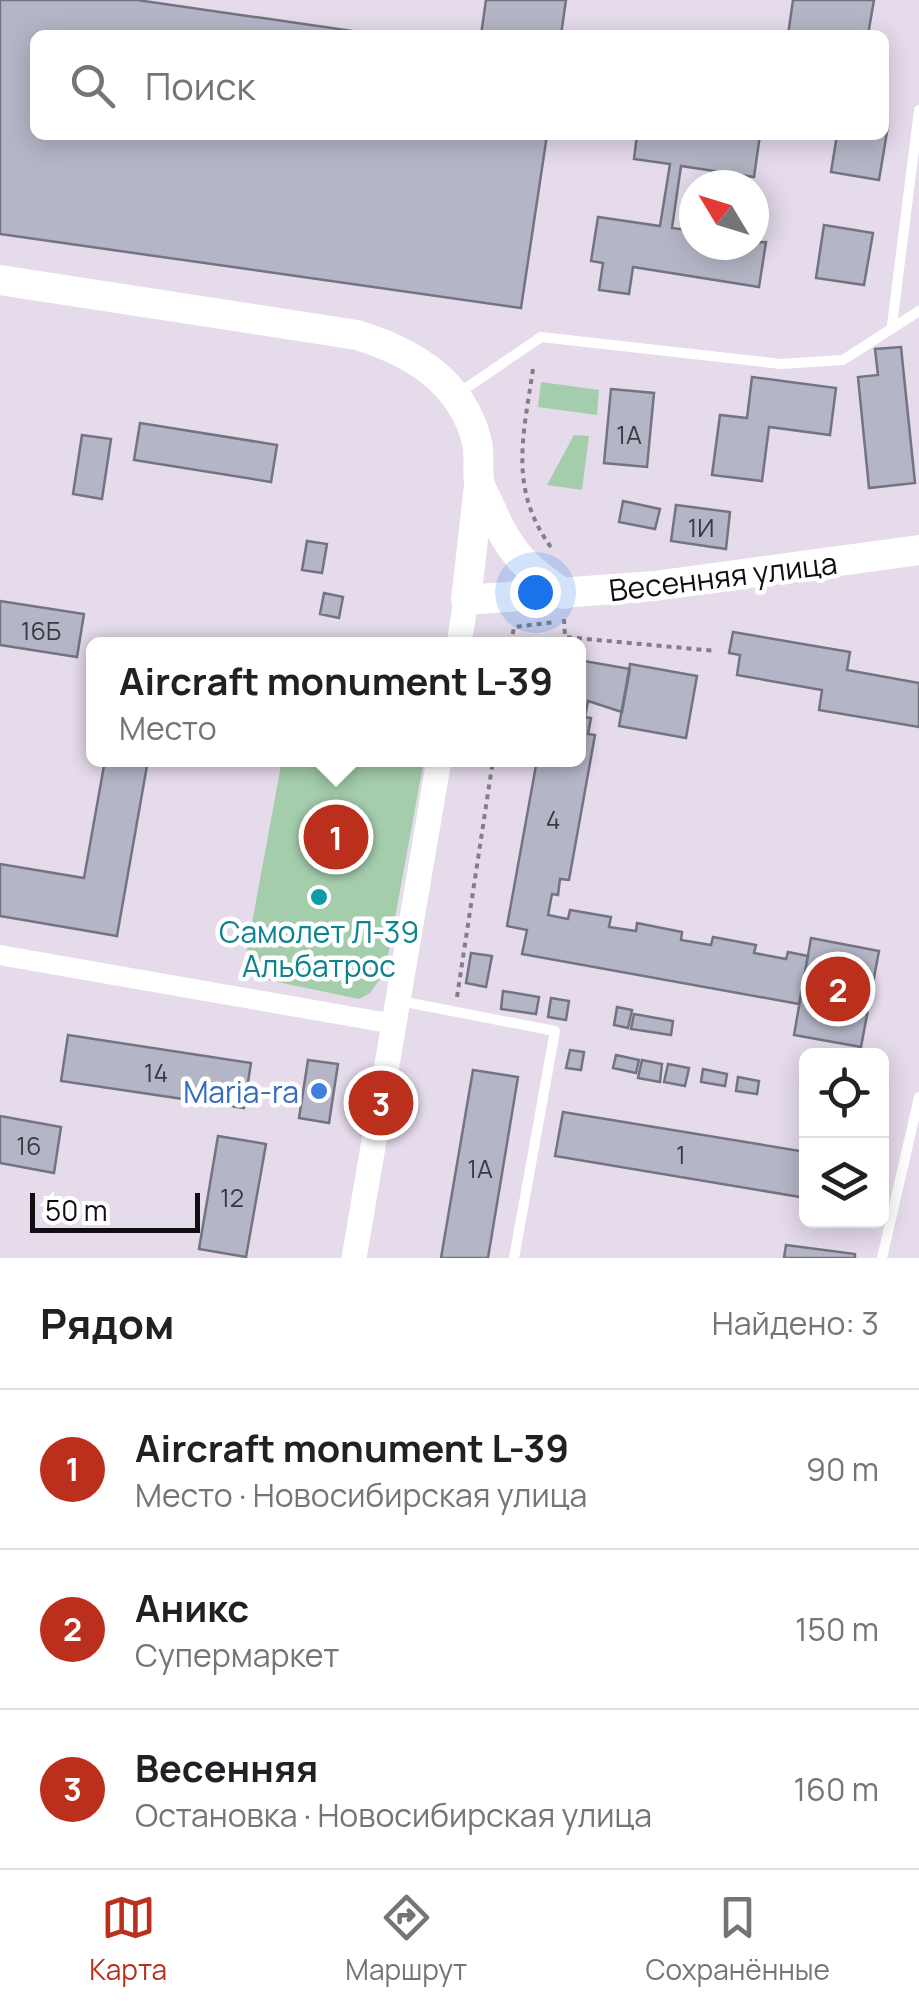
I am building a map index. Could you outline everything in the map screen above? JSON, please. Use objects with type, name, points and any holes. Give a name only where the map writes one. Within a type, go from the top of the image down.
[{"type":"main road","points":[[0,280],[357,334],[398,347],[428,367],[466,411],[478,444],[479,483],[466,600]]},
{"type":"main road","points":[[479,483],[504,539],[564,609]]},
{"type":"main road","name":"Весенняя улица","points":[[466,600],[564,609],[712,579],[919,550]]},
{"type":"street","points":[[460,637],[466,600]]},
{"type":"street","points":[[354,1258],[438,767]]},
{"type":"street","points":[[0,955],[396,1012]]},
{"type":"lane","points":[[892,325],[919,110]]},
{"type":"lane","points":[[454,396],[541,338],[781,364],[842,360],[919,311]]},
{"type":"lane","points":[[396,1012],[455,1012],[555,1031],[514,1258]]},
{"type":"lane","points":[[882,1258],[919,1097]]},
{"type":"path","points":[[533,369],[521,480],[538,529],[552,549]]},
{"type":"path","points":[[513,637],[514,626],[564,609],[564,637]]},
{"type":"path","points":[[586,639],[716,651]]},
{"type":"path","points":[[455,1012],[492,767]]},
{"type":"green space","points":[[541,382],[599,390],[597,415],[538,407]]},
{"type":"green space","points":[[574,435],[589,436],[582,490],[547,485]]},
{"type":"green space","points":[[281,767],[423,767],[385,972],[370,993],[359,999],[268,980],[271,966],[245,961]]},
{"type":"building","points":[[0,0],[137,0],[345,30],[30,30],[30,140],[546,140],[521,308],[0,234]]},
{"type":"building","points":[[486,0],[566,0],[562,30],[482,30]]},
{"type":"building","points":[[793,0],[874,0],[869,30],[789,30]]},
{"type":"building","points":[[636,140],[759,140],[755,170],[681,166],[672,228],[679,229],[679,260],[763,260],[759,287],[633,267],[629,294],[599,290],[603,263],[591,261],[598,217],[660,226],[670,164],[634,159]]},
{"type":"building","points":[[836,140],[886,140],[879,180],[831,172]]},
{"type":"building","points":[[824,225],[873,233],[864,285],[816,278]]},
{"type":"building","points":[[901,347],[915,483],[869,488],[858,377],[878,375],[875,349]]},
{"type":"building","points":[[752,377],[836,388],[830,435],[769,427],[762,481],[712,475],[720,415],[747,418]]},
{"type":"building","points":[[611,389],[654,393],[647,467],[604,463]]},
{"type":"building","points":[[140,423],[277,445],[271,482],[134,460]]},
{"type":"building","points":[[82,435],[111,439],[102,499],[73,494]]},
{"type":"building","points":[[623,501],[660,509],[655,529],[619,522]]},
{"type":"building","points":[[676,505],[730,512],[726,549],[671,541]]},
{"type":"building","points":[[307,541],[327,544],[322,573],[302,570]]},
{"type":"building","points":[[324,593],[343,597],[339,618],[320,614]]},
{"type":"building","points":[[0,601],[84,614],[77,657],[0,645]]},
{"type":"building","points":[[733,632],[850,652],[847,670],[919,683],[919,727],[819,710],[822,690],[737,675],[740,655],[729,653]]},
{"type":"building","points":[[586,661],[630,669],[622,712],[588,701],[586,712]]},
{"type":"building","points":[[630,664],[697,676],[686,738],[619,726]]},
{"type":"building","points":[[586,717],[591,718],[588,734],[595,735],[569,880],[560,879],[558,895],[552,894],[548,915],[568,919],[570,910],[611,917],[609,927],[636,931],[637,923],[682,932],[681,940],[711,945],[713,937],[756,945],[754,953],[786,959],[788,952],[808,956],[799,1004],[522,954],[527,930],[507,926],[536,767],[586,767]]},
{"type":"building","points":[[104,767],[147,767],[117,936],[0,916],[0,864],[84,878]]},
{"type":"building","points":[[811,938],[879,951],[861,1047],[794,1035]]},
{"type":"building","points":[[471,953],[492,956],[486,987],[466,983]]},
{"type":"building","points":[[503,991],[539,997],[536,1014],[501,1009]]},
{"type":"building","points":[[551,998],[569,1001],[566,1020],[548,1017]]},
{"type":"building","points":[[617,1007],[632,1010],[628,1028],[614,1025]]},
{"type":"building","points":[[634,1014],[673,1021],[671,1035],[631,1029]]},
{"type":"building","points":[[68,1035],[251,1063],[244,1108],[61,1081]]},
{"type":"building","points":[[570,1050],[584,1052],[581,1070],[566,1068]]},
{"type":"building","points":[[616,1055],[639,1060],[636,1073],[613,1068]]},
{"type":"building","name":"Maria-ra","points":[[308,1060],[338,1064],[329,1123],[299,1118]]},
{"type":"building","points":[[642,1060],[662,1064],[660,1082],[638,1078]]},
{"type":"building","points":[[668,1064],[689,1068],[685,1086],[664,1082]]},
{"type":"building","points":[[703,1069],[727,1074],[725,1086],[701,1082]]},
{"type":"building","points":[[473,1070],[518,1077],[488,1258],[441,1258]]},
{"type":"building","points":[[738,1077],[759,1081],[757,1094],[736,1091]]},
{"type":"building","points":[[563,1112],[799,1151],[799,1197],[555,1156]]},
{"type":"building","points":[[0,1116],[61,1127],[54,1173],[0,1163]]},
{"type":"building","points":[[218,1136],[266,1144],[246,1257],[199,1249]]},
{"type":"building","points":[[786,1245],[855,1254],[855,1258],[784,1258]]},
{"type":"place","name":"Aircraft monument L-39","points":[[336,837]]},
{"type":"place","name":"Самолет Л-39 Альбатрос","points":[[319,897]]},
{"type":"place","name":"Аникс","points":[[838,989]]},
{"type":"place","name":"Maria-ra","points":[[319,1091]]},
{"type":"place","name":"Весенняя","points":[[381,1103]]}]
